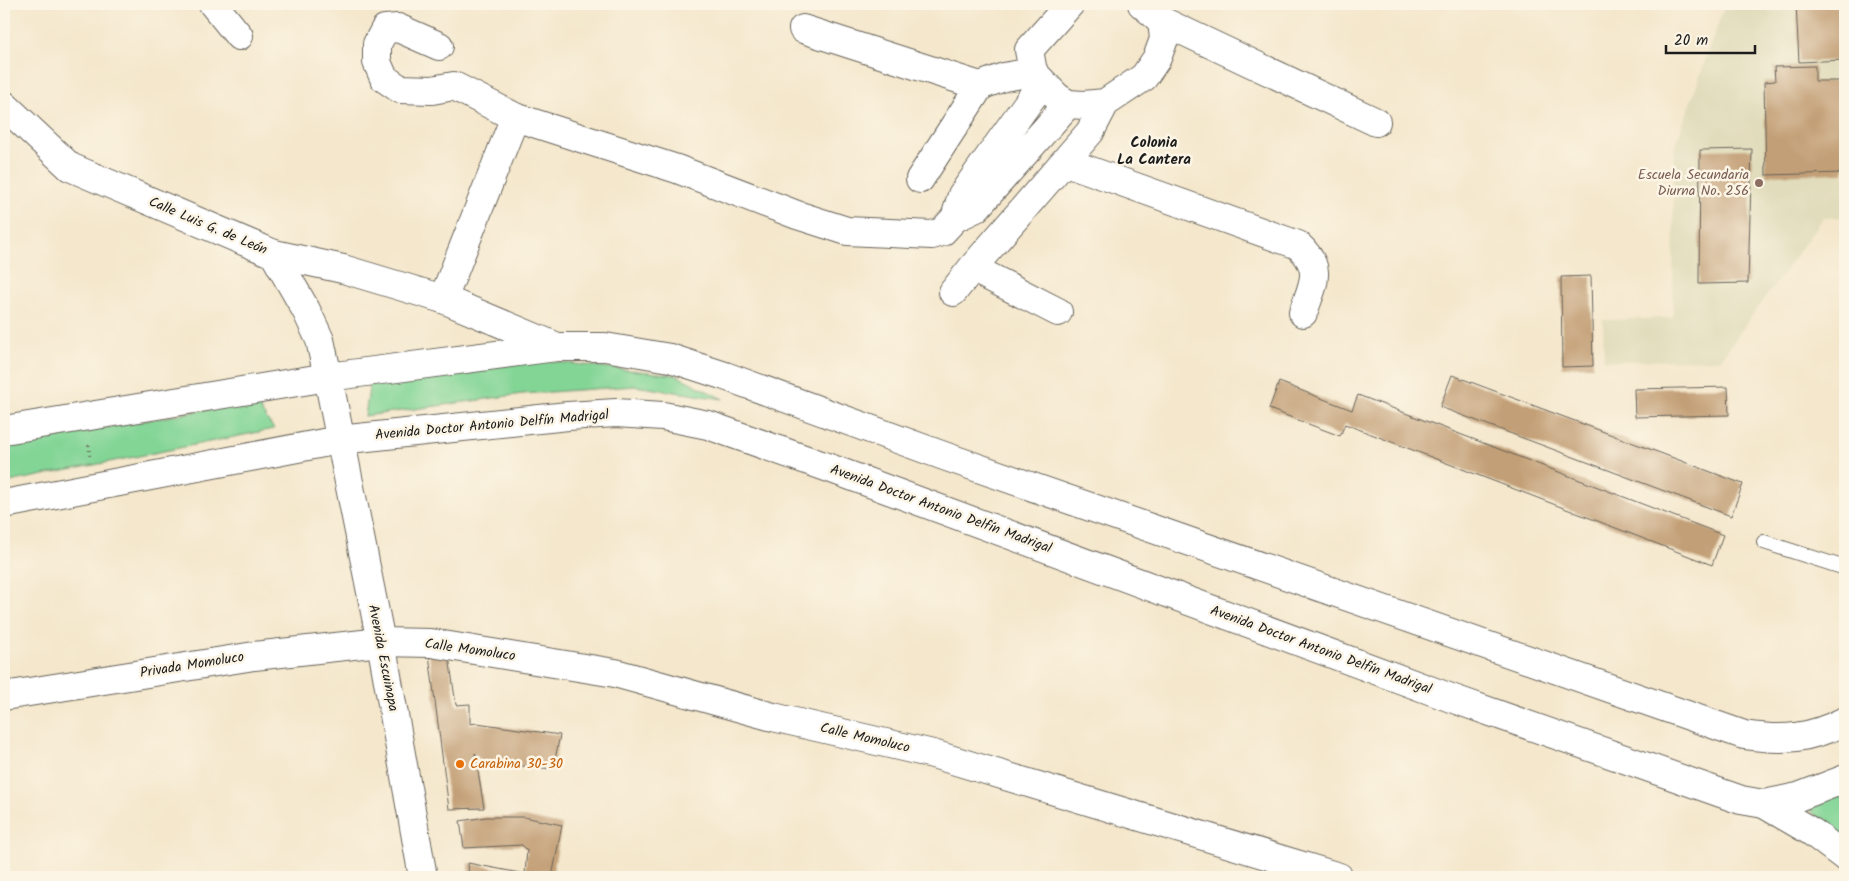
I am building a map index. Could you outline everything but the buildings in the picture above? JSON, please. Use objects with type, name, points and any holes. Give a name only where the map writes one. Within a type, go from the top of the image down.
[{"type":"street","points":[[214,4],[239,36]]},
{"type":"street","points":[[955,218],[962,195],[1070,4]]},
{"type":"street","points":[[1142,4],[1162,21],[1200,41],[1376,122]]},
{"type":"street","points":[[439,46],[398,28],[385,29],[377,44],[377,62],[384,78],[400,89],[432,90],[454,86],[515,117],[678,168],[797,215],[847,230],[932,236],[942,232],[955,218],[976,208],[1086,104],[1144,77],[1157,58],[1164,39],[1162,21]]},
{"type":"street","points":[[803,29],[992,81],[1035,68]]},
{"type":"street","points":[[1157,58],[1200,41]]},
{"type":"street","points":[[953,292],[1090,132],[1086,104],[1035,68]]},
{"type":"street","points":[[920,179],[992,81]]},
{"type":"street","name":"Calle Luis G. de León","points":[[4,105],[70,167],[274,254],[306,310],[320,340],[339,440]]},
{"type":"street","points":[[443,299],[515,117]]},
{"type":"street","points":[[1066,162],[1298,245],[1311,257],[1315,276],[1303,312]]},
{"type":"street","points":[[274,254],[343,269],[443,299],[556,347]]},
{"type":"street","points":[[972,268],[1058,312]]},
{"type":"street","points":[[4,430],[84,415],[328,378],[556,347],[605,347],[670,358],[716,373],[954,460],[1744,735],[1774,740],[1806,737],[1845,721]]},
{"type":"street","name":"Avenida Doctor Antonio Delfín Madrigal","points":[[4,504],[339,440],[616,413],[662,416],[708,425],[1451,698],[1741,800],[1764,804],[1798,797],[1845,779]]},
{"type":"street","name":"Avenida Escuinapa","points":[[339,440],[381,642],[423,877]]},
{"type":"street","name":"Privada Momoluco","points":[[4,696],[254,656],[381,642]]},
{"type":"street","name":"Calle Momoluco","points":[[381,642],[431,643],[615,673],[773,717],[933,754],[1339,877]]},
{"type":"street","points":[[1764,804],[1812,832],[1845,857]]},
{"type":"lane","points":[[1764,542],[1845,568]]},
{"type":"path","points":[[84,415],[94,486]]},
{"type":"shaded area","name":"Escuela Secundaria Diurna No. 256","points":[[1725,4],[1845,4],[1845,217],[1823,218],[1720,360],[1604,361],[1603,320],[1673,318],[1674,150]]},
{"type":"green space","points":[[530,359],[676,375],[723,399],[635,386],[522,394],[365,416],[370,382]]},
{"type":"green space","points":[[254,401],[274,429],[4,483],[4,446]]},
{"type":"green space","points":[[1845,793],[1845,841],[1807,807]]},
{"type":"place","name":"Escuela Secundaria Diurna No. 256","points":[[1759,183]]},
{"type":"place","name":"Carabina 30-30","points":[[460,764]]},
{"type":"district","name":"Colonia La Cantera","points":[[1154,152]]}]
